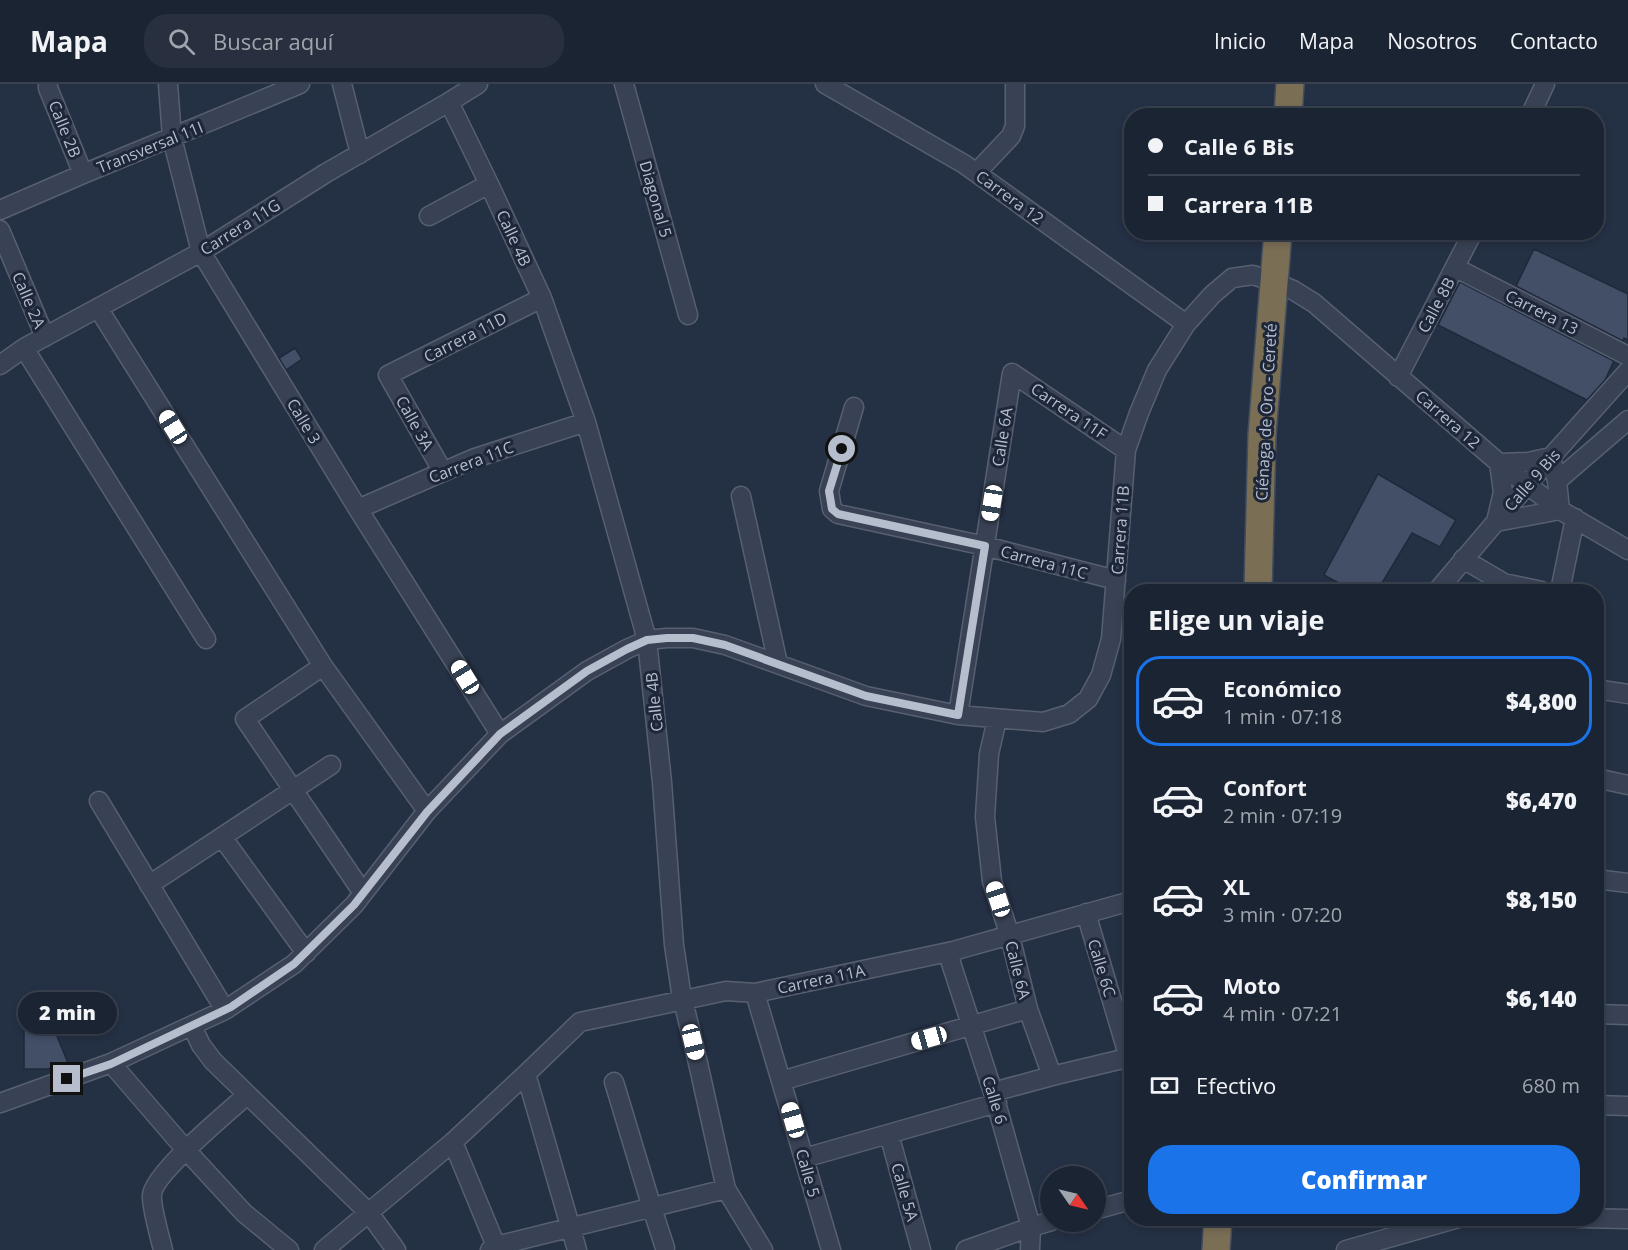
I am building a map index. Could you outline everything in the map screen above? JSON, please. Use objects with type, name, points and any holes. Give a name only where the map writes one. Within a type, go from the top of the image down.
[{"type":"highway","points":[[1288,108],[1290,84]]},
{"type":"highway","name":"Ciénaga de Oro - Cereté","points":[[1258,584],[1262,435],[1277,240]]},
{"type":"highway","points":[[1216,1250],[1218,1226]]},
{"type":"street","name":"Calle 2B","points":[[48,84],[83,174]]},
{"type":"street","name":"Calle 3","points":[[168,84],[172,138],[201,252],[358,509],[500,734]]},
{"type":"street","name":"Transversal 11I","points":[[0,210],[300,84]]},
{"type":"street","points":[[342,84],[360,154]]},
{"type":"street","name":"Diagonal 5","points":[[624,84],[688,315]]},
{"type":"street","name":"Carrera 12","points":[[825,84],[977,172],[1186,324]]},
{"type":"street","points":[[977,172],[1011,136],[1015,119],[1014,84]]},
{"type":"street","points":[[1534,108],[1545,84]]},
{"type":"street","name":"Carrera 11G","points":[[0,365],[24,348],[201,252],[326,173],[449,102],[470,86]]},
{"type":"street","name":"Calle 4B","points":[[449,102],[542,298],[586,422],[647,640],[662,782],[674,945],[682,999],[726,1190],[763,1250]]},
{"type":"street","points":[[429,216],[489,184]]},
{"type":"street","name":"Calle 2A","points":[[0,230],[45,337]]},
{"type":"street","name":"Calle 8B","points":[[1398,376],[1469,240]]},
{"type":"street","name":"Carrera 13","points":[[1456,268],[1628,356]]},
{"type":"street","name":"Carrera 11B","points":[[0,1103],[111,1064],[192,1026],[225,1010],[294,964],[354,905],[427,812],[500,734],[587,671],[647,640],[693,638],[725,645],[866,696],[958,715],[1043,722],[1069,714],[1088,699],[1101,675],[1111,639],[1126,450],[1157,370],[1186,324],[1212,295],[1232,278],[1253,275],[1274,282]]},
{"type":"street","name":"Carrera 12","points":[[1274,282],[1314,303],[1528,486],[1567,514],[1628,550]]},
{"type":"street","name":"Carrera 11D","points":[[388,375],[542,298]]},
{"type":"street","points":[[98,308],[323,666],[427,812]]},
{"type":"street","points":[[24,348],[206,639]]},
{"type":"street","name":"Calle 9 Bis","points":[[1443,584],[1628,371]]},
{"type":"street","name":"Carrera 11F","points":[[1012,373],[1126,450]]},
{"type":"street","name":"Calle 6A","points":[[958,715],[1012,373]]},
{"type":"street","name":"Calle 3A","points":[[388,375],[443,472]]},
{"type":"street","name":"Carrera 11C","points":[[854,407],[829,491],[832,509],[838,514],[985,546],[1116,580]]},
{"type":"street","points":[[1557,481],[1628,420]]},
{"type":"street","name":"Carrera 11C","points":[[358,509],[475,458],[586,422]]},
{"type":"street","points":[[1561,584],[1567,514],[1551,458],[1499,463],[1503,492],[1496,522],[1567,514]]},
{"type":"street","points":[[741,496],[778,664]]},
{"type":"street","points":[[1463,559],[1509,584]]},
{"type":"street","points":[[323,666],[245,719],[363,893]]},
{"type":"street","points":[[1604,690],[1628,694]]},
{"type":"street","name":"Calle 6A","points":[[997,719],[989,754],[985,817],[992,880],[1010,936],[1028,1009],[1052,1076]]},
{"type":"street","points":[[149,885],[332,765]]},
{"type":"street","points":[[1604,780],[1628,785]]},
{"type":"street","points":[[99,801],[225,1010]]},
{"type":"street","points":[[222,837],[306,952]]},
{"type":"street","points":[[1604,880],[1628,883]]},
{"type":"street","name":"Carrera 11A","points":[[324,1250],[453,1142],[579,1023],[682,999],[726,991],[755,993],[953,951],[1124,903]]},
{"type":"street","name":"Calle 6C","points":[[1086,914],[1124,1038]]},
{"type":"street","name":"Calle 6","points":[[953,951],[951,963],[995,1098],[1031,1227],[1030,1250]]},
{"type":"street","name":"Calle 5","points":[[755,993],[831,1250]]},
{"type":"street","points":[[781,1081],[1028,1009]]},
{"type":"street","points":[[1604,1014],[1628,1015]]},
{"type":"street","points":[[192,1026],[201,1045],[213,1061],[369,1214],[396,1250]]},
{"type":"street","points":[[804,1158],[889,1134],[1052,1076],[1124,1059]]},
{"type":"street","points":[[111,1064],[244,1213],[289,1250]]},
{"type":"street","points":[[526,1074],[577,1250]]},
{"type":"street","points":[[614,1082],[665,1248]]},
{"type":"street","points":[[163,1250],[152,1197],[154,1187],[186,1150],[247,1095]]},
{"type":"street","points":[[1604,1105],[1628,1106]]},
{"type":"street","name":"Calle 5A","points":[[889,1134],[921,1250]]},
{"type":"street","points":[[453,1142],[493,1248],[726,1190]]},
{"type":"street","points":[[1106,1207],[1124,1202]]},
{"type":"street","points":[[1604,1219],[1628,1219]]},
{"type":"street","points":[[966,1250],[1040,1224]]},
{"type":"street","points":[[1346,1250],[1431,1226]]},
{"type":"building","points":[[1534,249],[1628,294],[1628,340],[1624,338],[1623,341],[1516,286]]},
{"type":"building","points":[[1460,282],[1614,361],[1605,380],[1587,400],[1438,325]]},
{"type":"building","points":[[295,348],[302,359],[286,370],[279,358]]},
{"type":"building","points":[[1378,474],[1456,520],[1440,547],[1412,533],[1382,583],[1384,584],[1340,584],[1324,575]]},
{"type":"building","points":[[50,1019],[68,1063],[48,1069],[24,1069],[24,1028]]},
{"type":"route","points":[[67,1079],[111,1064],[231,1007],[294,964],[354,905],[427,812],[500,734],[587,671],[647,640],[693,638],[725,645],[866,696],[958,715],[985,546],[838,514],[832,509],[829,491],[842,449]]}]
